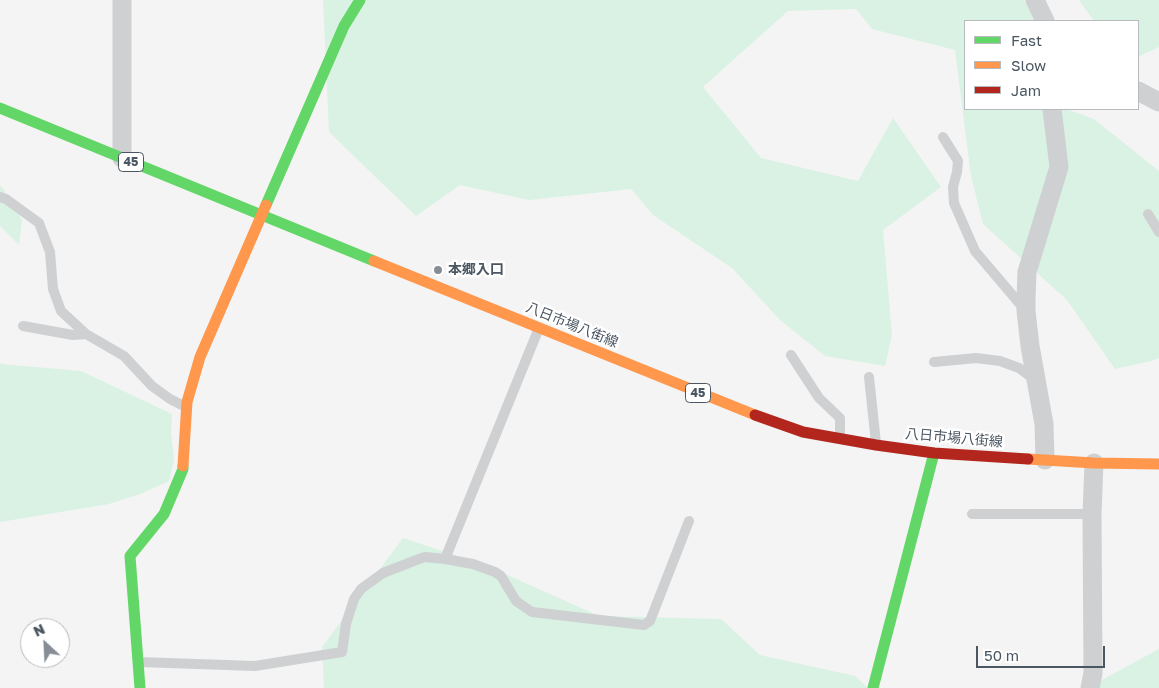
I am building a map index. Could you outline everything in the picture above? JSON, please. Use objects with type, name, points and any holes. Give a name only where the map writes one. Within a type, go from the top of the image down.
[{"type":"main road","points":[[140,688],[130,556],[164,514],[183,469],[187,402],[200,357],[344,26],[360,0]]},
{"type":"main road","name":"八日市場八街線","points":[[0,108],[723,403],[803,432],[934,453],[1094,463],[1159,464]]},
{"type":"main road","points":[[872,688],[934,453]]},
{"type":"street","points":[[122,0],[122,158]]},
{"type":"street","points":[[1034,0],[1045,20]]},
{"type":"street","points":[[1139,92],[1159,102]]},
{"type":"street","points":[[1045,460],[1044,424],[1026,312],[1026,272],[1059,166],[1052,110]]},
{"type":"street","points":[[1090,688],[1093,673],[1092,514],[1094,463]]},
{"type":"lane","points":[[942,137],[958,161],[953,187],[954,203],[975,252],[1026,312]]},
{"type":"lane","points":[[0,197],[6,199],[39,223],[50,252],[53,290],[61,311],[86,334],[124,356],[152,386],[170,399],[187,407]]},
{"type":"lane","points":[[1148,214],[1159,232]]},
{"type":"lane","points":[[23,326],[73,335],[86,334]]},
{"type":"lane","points":[[445,559],[539,328]]},
{"type":"lane","points":[[791,355],[819,398],[840,418],[840,438]]},
{"type":"lane","points":[[934,362],[976,358],[1000,361],[1019,368],[1036,381]]},
{"type":"lane","points":[[869,377],[876,445]]},
{"type":"lane","points":[[972,514],[1092,514]]},
{"type":"lane","points":[[138,662],[255,666],[342,652],[346,624],[354,599],[361,589],[383,573],[426,557],[473,564],[495,572],[501,576],[516,600],[532,612],[644,625],[650,621],[689,521]]},
{"type":"green space","points":[[323,0],[1024,0],[1034,20],[964,20],[964,110],[1069,110],[1094,119],[1159,171],[1159,358],[1115,369],[1067,300],[983,224],[971,176],[955,50],[872,29],[856,9],[788,11],[703,87],[761,158],[858,181],[893,118],[941,187],[883,230],[892,335],[885,366],[825,356],[780,320],[732,268],[653,215],[631,189],[529,200],[460,185],[416,216],[329,132]]},
{"type":"green space","points":[[1079,0],[1159,0],[1159,47],[1139,57],[1139,20],[1093,20]]},
{"type":"green space","points":[[0,186],[22,220],[19,245],[0,226]]},
{"type":"green space","points":[[0,363],[81,371],[172,414],[171,433],[174,460],[169,481],[140,494],[109,504],[0,522]]},
{"type":"green space","points":[[403,538],[485,565],[599,616],[721,619],[760,655],[855,676],[868,688],[324,688],[322,647]]},
{"type":"green space","points":[[1159,649],[1159,688],[1087,688]]},
{"type":"traffic: fast","points":[[266,205],[344,26],[360,0]]},
{"type":"traffic: fast","points":[[0,108],[374,261]]},
{"type":"traffic: fast","points":[[873,688],[934,453]]},
{"type":"traffic: fast","points":[[140,688],[130,556],[164,514],[183,466]]},
{"type":"traffic: slow","points":[[183,466],[187,402],[200,357],[266,205]]},
{"type":"traffic: slow","points":[[374,261],[755,415]]},
{"type":"traffic: slow","points":[[1028,459],[1159,464]]},
{"type":"traffic: jam","points":[[755,415],[803,432],[876,445],[934,453],[1028,459]]},
{"type":"place","name":"本郷入口","points":[[438,270]]}]
